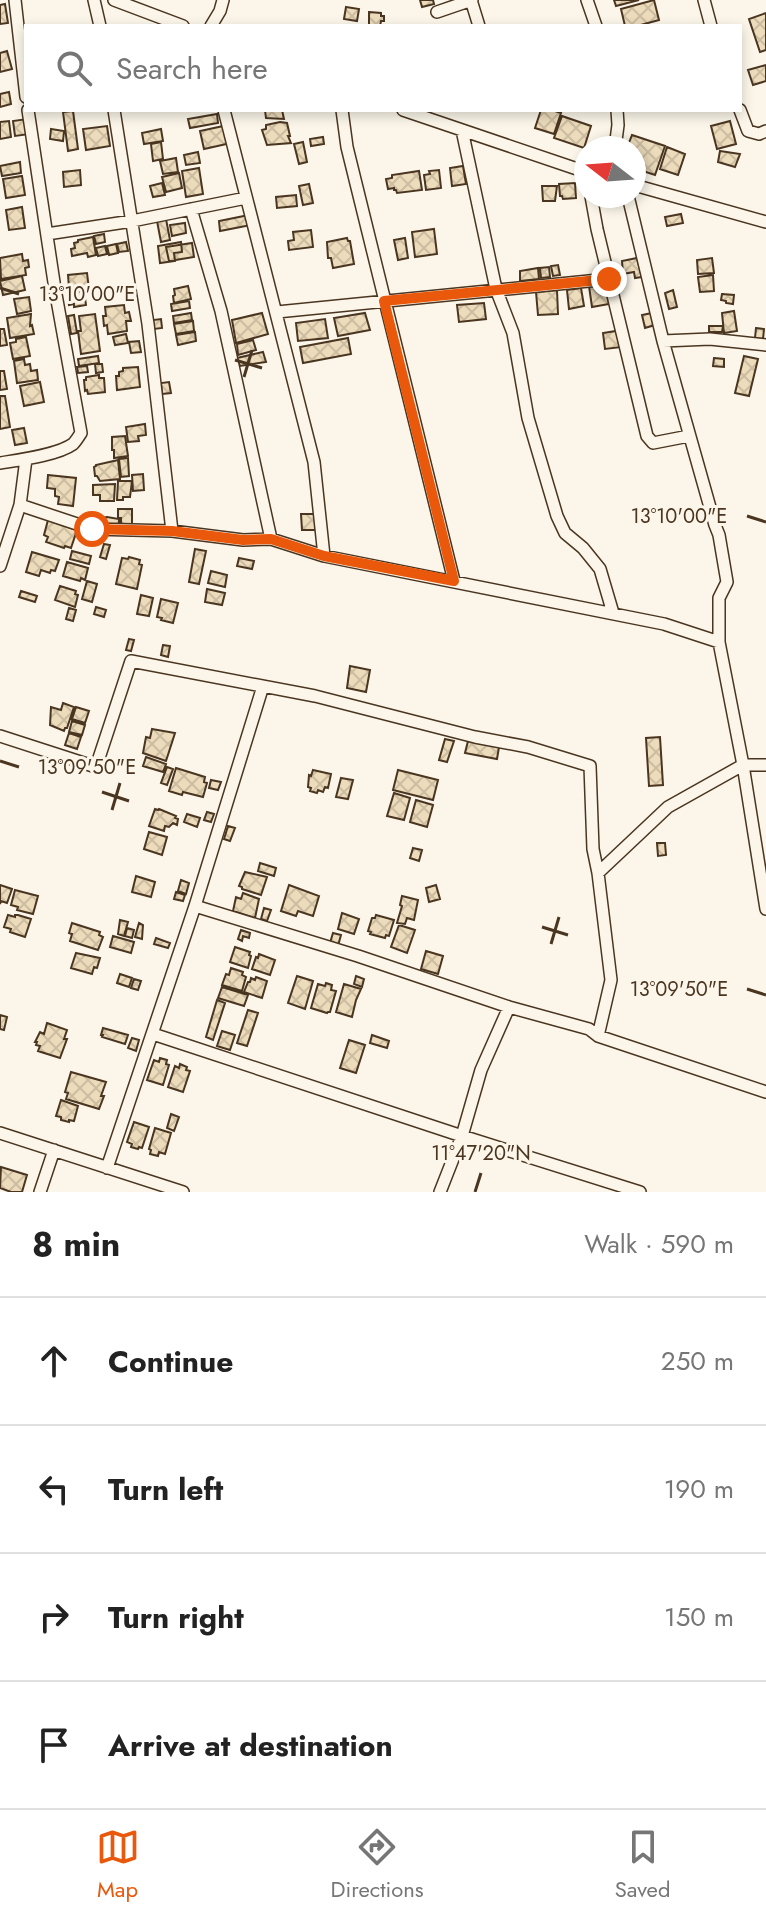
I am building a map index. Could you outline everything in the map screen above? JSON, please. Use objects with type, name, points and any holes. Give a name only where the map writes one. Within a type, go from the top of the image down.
[{"type":"street","points":[[15,0],[24,79]]},
{"type":"street","points":[[94,0],[100,24]]},
{"type":"street","points":[[114,0],[178,24]]},
{"type":"street","points":[[212,24],[223,0]]},
{"type":"street","points":[[437,12],[471,0],[478,24]]},
{"type":"street","points":[[587,0],[595,24]]},
{"type":"street","points":[[704,0],[710,24]]},
{"type":"street","points":[[0,463],[63,449],[74,443],[81,433],[28,112]]},
{"type":"street","points":[[114,112],[148,324],[172,531]]},
{"type":"street","points":[[224,112],[314,462],[324,556]]},
{"type":"street","points":[[342,112],[347,147],[454,581]]},
{"type":"street","points":[[409,112],[574,168]]},
{"type":"street","points":[[617,112],[617,136]]},
{"type":"street","points":[[741,112],[748,131],[759,134],[766,131]]},
{"type":"street","points":[[462,130],[496,289],[513,333],[528,418],[557,516],[565,533],[583,548],[600,569],[613,613]]},
{"type":"street","points":[[646,188],[766,222]]},
{"type":"street","points":[[47,234],[246,198]]},
{"type":"street","points":[[594,208],[650,441],[689,436]]},
{"type":"street","points":[[631,208],[663,341],[719,535],[726,571],[727,582],[719,598],[719,642],[766,909]]},
{"type":"street","points":[[191,209],[221,311],[271,539]]},
{"type":"street","points":[[277,312],[609,279]]},
{"type":"street","points":[[663,341],[710,339],[766,345]]},
{"type":"street","points":[[0,566],[20,505],[26,459]]},
{"type":"street","points":[[20,505],[92,529],[172,531],[243,540],[271,539],[324,556],[664,624],[719,642]]},
{"type":"street","points":[[0,736],[96,767],[131,661],[315,696],[475,737],[528,747],[590,766],[593,849],[611,980],[598,1036]]},
{"type":"street","points":[[107,1168],[195,906],[263,686]]},
{"type":"street","points":[[598,873],[668,807],[743,765],[766,765]]},
{"type":"street","points":[[195,906],[509,1007],[589,1029],[598,1036],[766,1092]]},
{"type":"street","points":[[440,1192],[462,1136],[481,1070],[509,1007]]},
{"type":"street","points":[[153,1034],[640,1192]]},
{"type":"street","points":[[0,1133],[183,1192]]},
{"type":"street","points":[[40,1192],[54,1150]]},
{"type":"building","points":[[420,0],[433,0],[434,4],[422,7]]},
{"type":"building","points":[[614,0],[639,0],[616,6]]},
{"type":"building","points":[[654,0],[659,20],[625,24],[621,9]]},
{"type":"building","points":[[5,4],[8,23],[0,24],[0,5]]},
{"type":"building","points":[[346,7],[359,9],[357,21],[344,19]]},
{"type":"building","points":[[369,12],[384,16],[380,24],[369,24]]},
{"type":"building","points":[[766,13],[766,50],[760,52],[749,19]]},
{"type":"building","points":[[7,51],[12,69],[0,72],[0,53]]},
{"type":"building","points":[[766,65],[766,81],[753,85],[748,70]]},
{"type":"building","points":[[9,92],[11,104],[0,107],[0,94]]},
{"type":"building","points":[[63,112],[73,112],[78,149],[68,151]]},
{"type":"building","points":[[265,112],[282,112],[284,119],[266,118]]},
{"type":"building","points":[[540,112],[561,113],[554,134],[535,128]]},
{"type":"building","points":[[217,114],[218,123],[190,128],[188,119]]},
{"type":"building","points":[[562,116],[591,126],[588,136],[574,136],[574,145],[554,138]]},
{"type":"building","points":[[27,119],[30,134],[15,136],[13,121]]},
{"type":"building","points":[[9,121],[11,137],[0,139],[0,122]]},
{"type":"building","points":[[730,121],[736,144],[717,149],[711,126]]},
{"type":"building","points":[[287,123],[291,143],[267,145],[262,130],[266,129],[266,125]]},
{"type":"building","points":[[228,125],[231,143],[204,149],[200,131]]},
{"type":"building","points":[[107,126],[110,146],[86,150],[83,129]]},
{"type":"building","points":[[51,129],[64,131],[63,141],[50,139]]},
{"type":"building","points":[[161,129],[163,141],[144,144],[142,133]]},
{"type":"building","points":[[323,137],[324,144],[311,146],[310,139]]},
{"type":"building","points":[[646,140],[665,146],[655,175],[646,172]]},
{"type":"building","points":[[161,142],[163,159],[153,161],[151,144]]},
{"type":"building","points":[[303,142],[307,162],[299,164],[294,144]]},
{"type":"building","points":[[667,147],[685,154],[678,175],[660,169]]},
{"type":"building","points":[[720,151],[740,154],[735,167],[718,162]]},
{"type":"building","points":[[198,152],[200,163],[186,165],[184,155]]},
{"type":"building","points":[[176,158],[178,172],[163,174],[160,161]]},
{"type":"building","points":[[20,162],[21,173],[2,176],[0,166]]},
{"type":"building","points":[[463,166],[466,184],[452,186],[450,168]]},
{"type":"building","points":[[199,168],[203,194],[186,197],[182,171]]},
{"type":"building","points":[[80,170],[81,185],[64,187],[63,172]]},
{"type":"building","points":[[439,170],[441,188],[426,190],[424,175]]},
{"type":"building","points":[[419,171],[422,190],[397,193],[394,188],[388,189],[386,179],[392,178],[392,175]]},
{"type":"building","points":[[179,173],[182,188],[166,192],[162,177]]},
{"type":"building","points":[[22,176],[25,195],[6,198],[3,179]]},
{"type":"building","points":[[162,183],[165,195],[153,197],[150,186]]},
{"type":"building","points":[[574,183],[574,198],[563,199],[559,184]]},
{"type":"building","points":[[309,184],[313,203],[303,205],[299,186]]},
{"type":"building","points":[[542,186],[557,186],[555,201],[543,201]]},
{"type":"building","points":[[296,195],[297,206],[277,208],[276,197]]},
{"type":"building","points":[[22,207],[25,228],[9,230],[6,210]]},
{"type":"building","points":[[681,214],[683,223],[667,226],[665,217]]},
{"type":"building","points":[[249,215],[251,225],[220,231],[219,221]]},
{"type":"building","points":[[166,219],[170,240],[161,242],[157,221]]},
{"type":"building","points":[[185,223],[186,233],[172,236],[170,225]]},
{"type":"building","points":[[434,229],[437,254],[415,257],[412,232]]},
{"type":"building","points":[[311,230],[313,247],[289,250],[288,241],[294,240],[293,232]]},
{"type":"building","points":[[104,234],[105,242],[96,244],[94,236]]},
{"type":"building","points":[[93,237],[96,255],[72,256],[74,243]]},
{"type":"building","points":[[347,238],[354,264],[333,268],[331,258],[328,258],[327,242]]},
{"type":"building","points":[[405,238],[408,258],[398,260],[394,240]]},
{"type":"building","points":[[126,242],[128,251],[119,252],[117,244]]},
{"type":"building","points":[[181,242],[182,252],[174,253],[175,261],[160,263],[158,246]]},
{"type":"building","points":[[192,243],[194,257],[169,261],[166,247]]},
{"type":"building","points":[[116,244],[118,253],[109,255],[107,246]]},
{"type":"building","points":[[105,246],[107,254],[98,256],[96,248]]},
{"type":"building","points":[[22,254],[23,261],[28,260],[26,275],[1,279],[0,258]]},
{"type":"building","points":[[637,258],[642,277],[635,278],[634,272],[623,274],[622,261]]},
{"type":"building","points":[[712,258],[714,273],[698,274],[697,260]]},
{"type":"building","points":[[558,265],[560,275],[553,276],[551,266]]},
{"type":"building","points":[[549,267],[550,277],[541,278],[540,268]]},
{"type":"building","points":[[538,268],[539,279],[520,281],[520,271]]},
{"type":"building","points":[[87,273],[89,289],[67,292],[68,275]]},
{"type":"building","points":[[713,275],[714,291],[700,292],[698,277]]},
{"type":"building","points":[[22,276],[25,290],[3,295],[0,281]]},
{"type":"building","points":[[599,284],[600,290],[607,289],[609,304],[592,307],[589,286]]},
{"type":"building","points":[[188,286],[191,299],[174,303],[174,289]]},
{"type":"building","points":[[581,288],[584,306],[569,309],[567,290]]},
{"type":"building","points":[[557,290],[558,314],[538,315],[536,292]]},
{"type":"building","points":[[673,290],[677,307],[669,309],[665,293]]},
{"type":"building","points":[[84,291],[86,305],[69,305],[67,293]]},
{"type":"building","points":[[722,294],[734,295],[733,304],[721,300]]},
{"type":"building","points":[[29,297],[31,311],[17,314],[14,299]]},
{"type":"building","points":[[189,301],[190,308],[172,311],[171,304]]},
{"type":"building","points":[[484,303],[486,319],[459,322],[457,305]]},
{"type":"building","points":[[124,305],[131,321],[126,321],[127,331],[108,334],[107,325],[104,326],[105,307]]},
{"type":"building","points":[[734,311],[737,331],[724,333],[722,313]]},
{"type":"building","points":[[191,313],[192,320],[174,323],[173,316]]},
{"type":"building","points":[[262,313],[268,334],[236,343],[232,320]]},
{"type":"building","points":[[365,313],[370,330],[338,336],[334,318]]},
{"type":"building","points":[[652,313],[655,325],[645,328],[642,315]]},
{"type":"building","points":[[31,314],[30,326],[34,334],[10,338],[7,318]]},
{"type":"building","points":[[95,314],[100,351],[81,354],[79,316]]},
{"type":"building","points":[[74,315],[77,333],[71,334],[68,316]]},
{"type":"building","points":[[161,319],[162,328],[154,329],[153,320]]},
{"type":"building","points":[[325,319],[328,338],[298,341],[296,323]]},
{"type":"building","points":[[193,321],[194,331],[176,334],[174,324]]},
{"type":"building","points":[[709,326],[723,326],[722,332],[709,332]]},
{"type":"building","points":[[756,328],[764,329],[763,339],[755,338]]},
{"type":"building","points":[[0,329],[4,329],[7,345],[0,346]]},
{"type":"building","points":[[616,331],[622,347],[605,349],[603,333]]},
{"type":"building","points":[[195,332],[196,341],[178,345],[176,335]]},
{"type":"building","points":[[126,334],[128,343],[115,345],[113,337]]},
{"type":"building","points":[[26,337],[30,356],[13,359],[10,343]]},
{"type":"building","points":[[348,338],[351,354],[303,363],[300,347]]},
{"type":"building","points":[[253,340],[256,350],[238,355],[237,344]]},
{"type":"building","points":[[139,341],[141,352],[131,353],[129,342]]},
{"type":"building","points":[[263,352],[266,362],[240,366],[237,358]]},
{"type":"building","points":[[98,356],[99,363],[79,366],[78,359]]},
{"type":"building","points":[[744,356],[758,359],[749,396],[735,393]]},
{"type":"building","points":[[714,358],[724,359],[724,367],[713,366]]},
{"type":"building","points":[[24,359],[25,365],[30,364],[31,371],[37,370],[38,380],[17,383],[14,361]]},
{"type":"building","points":[[95,364],[102,364],[103,372],[96,373]]},
{"type":"building","points":[[87,366],[88,372],[78,373],[77,367]]},
{"type":"building","points":[[138,367],[140,387],[117,390],[116,376],[119,372],[123,368]]},
{"type":"building","points":[[0,371],[4,371],[7,389],[0,390]]},
{"type":"building","points":[[99,375],[99,378],[104,378],[105,392],[88,394],[84,380]]},
{"type":"building","points":[[40,382],[44,402],[24,406],[20,386]]},
{"type":"building","points":[[169,382],[171,393],[162,394],[161,383]]},
{"type":"building","points":[[0,396],[5,396],[10,427],[0,429]]},
{"type":"building","points":[[145,424],[146,435],[138,436],[139,441],[128,442],[126,427]]},
{"type":"building","points":[[24,428],[27,443],[15,445],[12,430]]},
{"type":"building","points":[[125,436],[128,456],[114,458],[112,437]]},
{"type":"building","points":[[128,458],[129,476],[121,477],[119,459]]},
{"type":"building","points":[[118,460],[120,479],[100,481],[95,476],[96,465]]},
{"type":"building","points":[[143,474],[144,490],[133,491],[132,475]]},
{"type":"building","points":[[48,475],[76,478],[73,506],[58,504],[55,489],[47,488]]},
{"type":"building","points":[[118,481],[132,481],[130,497],[117,500]]},
{"type":"building","points":[[115,484],[114,501],[100,501],[100,495],[93,495],[93,485]]},
{"type":"building","points":[[118,509],[132,509],[132,526],[121,526]]},
{"type":"building","points":[[301,514],[317,514],[317,530],[302,530]]},
{"type":"building","points":[[102,518],[119,519],[119,528],[102,528]]},
{"type":"building","points":[[48,520],[77,530],[71,548],[46,542],[48,537],[44,535]]},
{"type":"building","points":[[104,544],[110,545],[106,559],[100,557]]},
{"type":"building","points":[[195,549],[206,551],[199,584],[189,582]]},
{"type":"building","points":[[72,551],[91,556],[89,564],[70,559]]},
{"type":"building","points":[[32,552],[59,560],[55,571],[41,570],[39,576],[26,572]]},
{"type":"building","points":[[122,558],[140,560],[139,564],[142,565],[137,589],[116,584]]},
{"type":"building","points":[[239,558],[254,561],[252,569],[237,566]]},
{"type":"building","points":[[67,562],[88,568],[85,580],[63,576]]},
{"type":"building","points":[[211,571],[227,575],[225,587],[208,583]]},
{"type":"building","points":[[87,581],[97,584],[92,602],[82,599]]},
{"type":"building","points":[[60,586],[76,591],[75,607],[55,600]]},
{"type":"building","points":[[207,589],[225,593],[222,605],[205,602]]},
{"type":"building","points":[[21,591],[37,596],[35,602],[19,597]]},
{"type":"building","points":[[141,595],[153,598],[149,616],[137,614]]},
{"type":"building","points":[[161,599],[178,603],[173,623],[157,617]]},
{"type":"building","points":[[96,607],[106,610],[104,617],[94,614]]},
{"type":"building","points":[[69,608],[76,610],[73,621],[66,619]]},
{"type":"building","points":[[129,639],[134,640],[131,651],[126,650]]},
{"type":"building","points":[[163,645],[170,646],[168,657],[161,655]]},
{"type":"building","points":[[350,666],[370,670],[366,692],[347,688]]},
{"type":"building","points":[[63,703],[74,707],[64,731],[50,725],[51,707],[61,710]]},
{"type":"building","points":[[76,707],[89,711],[85,723],[72,719]]},
{"type":"building","points":[[72,721],[85,725],[82,735],[69,732]]},
{"type":"building","points":[[152,729],[175,733],[166,761],[143,753],[146,737],[150,738]]},
{"type":"building","points":[[69,733],[81,737],[77,749],[65,745]]},
{"type":"building","points":[[660,737],[663,785],[649,786],[646,738]]},
{"type":"building","points":[[445,739],[454,741],[447,762],[439,760]]},
{"type":"building","points":[[468,741],[499,747],[497,759],[465,753]]},
{"type":"building","points":[[146,757],[166,764],[163,772],[143,766]]},
{"type":"building","points":[[167,767],[173,769],[167,785],[161,783]]},
{"type":"building","points":[[176,768],[205,777],[204,782],[207,783],[203,797],[169,791]]},
{"type":"building","points":[[313,770],[331,774],[328,788],[325,787],[323,792],[310,791],[308,787],[309,775]]},
{"type":"building","points":[[398,770],[438,780],[433,800],[393,790]]},
{"type":"building","points":[[341,778],[353,780],[348,799],[336,797]]},
{"type":"building","points":[[211,780],[221,782],[218,790],[209,788]]},
{"type":"building","points":[[394,793],[410,798],[404,820],[387,816]]},
{"type":"building","points":[[416,800],[433,805],[427,827],[410,822]]},
{"type":"building","points":[[155,809],[176,816],[177,825],[165,826],[164,831],[149,826]]},
{"type":"building","points":[[207,812],[214,814],[211,822],[204,820]]},
{"type":"building","points":[[187,814],[200,818],[197,827],[184,822]]},
{"type":"building","points":[[228,826],[235,828],[230,841],[224,839]]},
{"type":"building","points":[[149,832],[167,837],[162,855],[144,849]]},
{"type":"building","points":[[657,843],[665,843],[666,855],[658,856]]},
{"type":"building","points":[[413,848],[422,850],[419,861],[410,858]]},
{"type":"building","points":[[260,863],[276,868],[274,876],[258,871]]},
{"type":"building","points":[[245,872],[267,877],[261,895],[239,886]]},
{"type":"building","points":[[136,876],[155,882],[151,897],[132,892]]},
{"type":"building","points":[[181,880],[189,883],[186,894],[178,891]]},
{"type":"building","points":[[0,885],[12,889],[7,903],[1,901],[0,904]]},
{"type":"building","points":[[289,885],[319,896],[313,916],[298,911],[296,916],[281,911]]},
{"type":"building","points":[[436,885],[440,899],[429,902],[426,888]]},
{"type":"building","points":[[15,890],[38,896],[33,914],[11,905]]},
{"type":"building","points":[[176,892],[185,895],[183,901],[174,899]]},
{"type":"building","points":[[243,893],[259,899],[255,918],[233,911],[236,897],[241,899]]},
{"type":"building","points":[[402,896],[418,900],[414,920],[407,918],[405,924],[397,923]]},
{"type":"building","points":[[264,908],[271,910],[267,921],[261,919]]},
{"type":"building","points":[[342,913],[359,919],[354,934],[338,929]]},
{"type":"building","points":[[8,915],[31,919],[25,937],[4,927]]},
{"type":"building","points":[[376,915],[394,920],[389,936],[385,938],[368,931]]},
{"type":"building","points":[[120,920],[128,922],[124,936],[118,934]]},
{"type":"building","points":[[72,923],[100,932],[99,935],[103,937],[98,950],[70,941]]},
{"type":"building","points":[[139,923],[143,925],[142,939],[135,937]]},
{"type":"building","points":[[399,925],[415,930],[407,953],[391,947]]},
{"type":"building","points":[[127,928],[134,930],[132,938],[125,936]]},
{"type":"building","points":[[241,930],[250,933],[249,938],[243,936],[242,941],[238,939]]},
{"type":"building","points":[[333,933],[341,935],[338,946],[330,943]]},
{"type":"building","points":[[113,936],[134,942],[131,953],[110,947]]},
{"type":"building","points":[[156,938],[170,943],[168,948],[154,944]]},
{"type":"building","points":[[235,947],[250,952],[248,968],[230,962]]},
{"type":"building","points":[[426,951],[443,956],[438,974],[421,969]]},
{"type":"building","points":[[76,953],[100,958],[92,974],[71,968]]},
{"type":"building","points":[[259,954],[275,960],[270,975],[252,969]]},
{"type":"building","points":[[231,968],[243,972],[242,975],[246,977],[242,991],[222,985]]},
{"type":"building","points":[[120,974],[132,978],[129,987],[117,983]]},
{"type":"building","points":[[297,976],[313,981],[305,1009],[288,1003]]},
{"type":"building","points":[[356,976],[364,979],[362,987],[354,984]]},
{"type":"building","points":[[256,977],[267,981],[262,998],[244,992],[251,978],[255,980]]},
{"type":"building","points":[[134,979],[141,981],[138,990],[131,988]]},
{"type":"building","points":[[326,983],[336,991],[327,1013],[311,1008],[318,984],[325,986]]},
{"type":"building","points":[[344,984],[361,989],[352,1017],[336,1012]]},
{"type":"building","points":[[222,987],[248,995],[244,1006],[218,998]]},
{"type":"building","points":[[217,1000],[225,1003],[213,1040],[206,1037]]},
{"type":"building","points":[[248,1010],[258,1013],[247,1046],[237,1043]]},
{"type":"building","points":[[0,1015],[7,1017],[4,1030],[0,1029]]},
{"type":"building","points":[[47,1023],[67,1030],[60,1058],[38,1051],[40,1046],[35,1042],[40,1032],[44,1034]]},
{"type":"building","points":[[103,1028],[128,1035],[125,1044],[102,1037]]},
{"type":"building","points":[[222,1031],[235,1035],[230,1050],[217,1046]]},
{"type":"building","points":[[372,1035],[389,1041],[387,1048],[370,1043]]},
{"type":"building","points":[[132,1038],[139,1040],[136,1051],[128,1048]]},
{"type":"building","points":[[349,1040],[365,1045],[356,1073],[340,1068]]},
{"type":"building","points":[[160,1058],[167,1060],[166,1064],[169,1065],[163,1085],[147,1080],[154,1060],[159,1062]]},
{"type":"building","points":[[180,1064],[190,1071],[183,1092],[168,1087],[175,1066],[179,1068]]},
{"type":"building","points":[[71,1072],[106,1082],[99,1109],[66,1099]]},
{"type":"building","points":[[61,1100],[78,1106],[74,1121],[61,1120],[56,1116]]},
{"type":"building","points":[[171,1114],[179,1117],[174,1131],[167,1128]]},
{"type":"building","points":[[134,1122],[149,1127],[142,1148],[138,1149],[127,1142]]},
{"type":"building","points":[[155,1128],[171,1133],[165,1154],[159,1152],[158,1156],[150,1154],[149,1149]]},
{"type":"building","points":[[1,1167],[27,1175],[22,1192],[0,1188]]},
{"type":"route","points":[[92,529],[172,531],[243,540],[271,539],[324,556],[454,581],[384,301],[609,279]]}]
